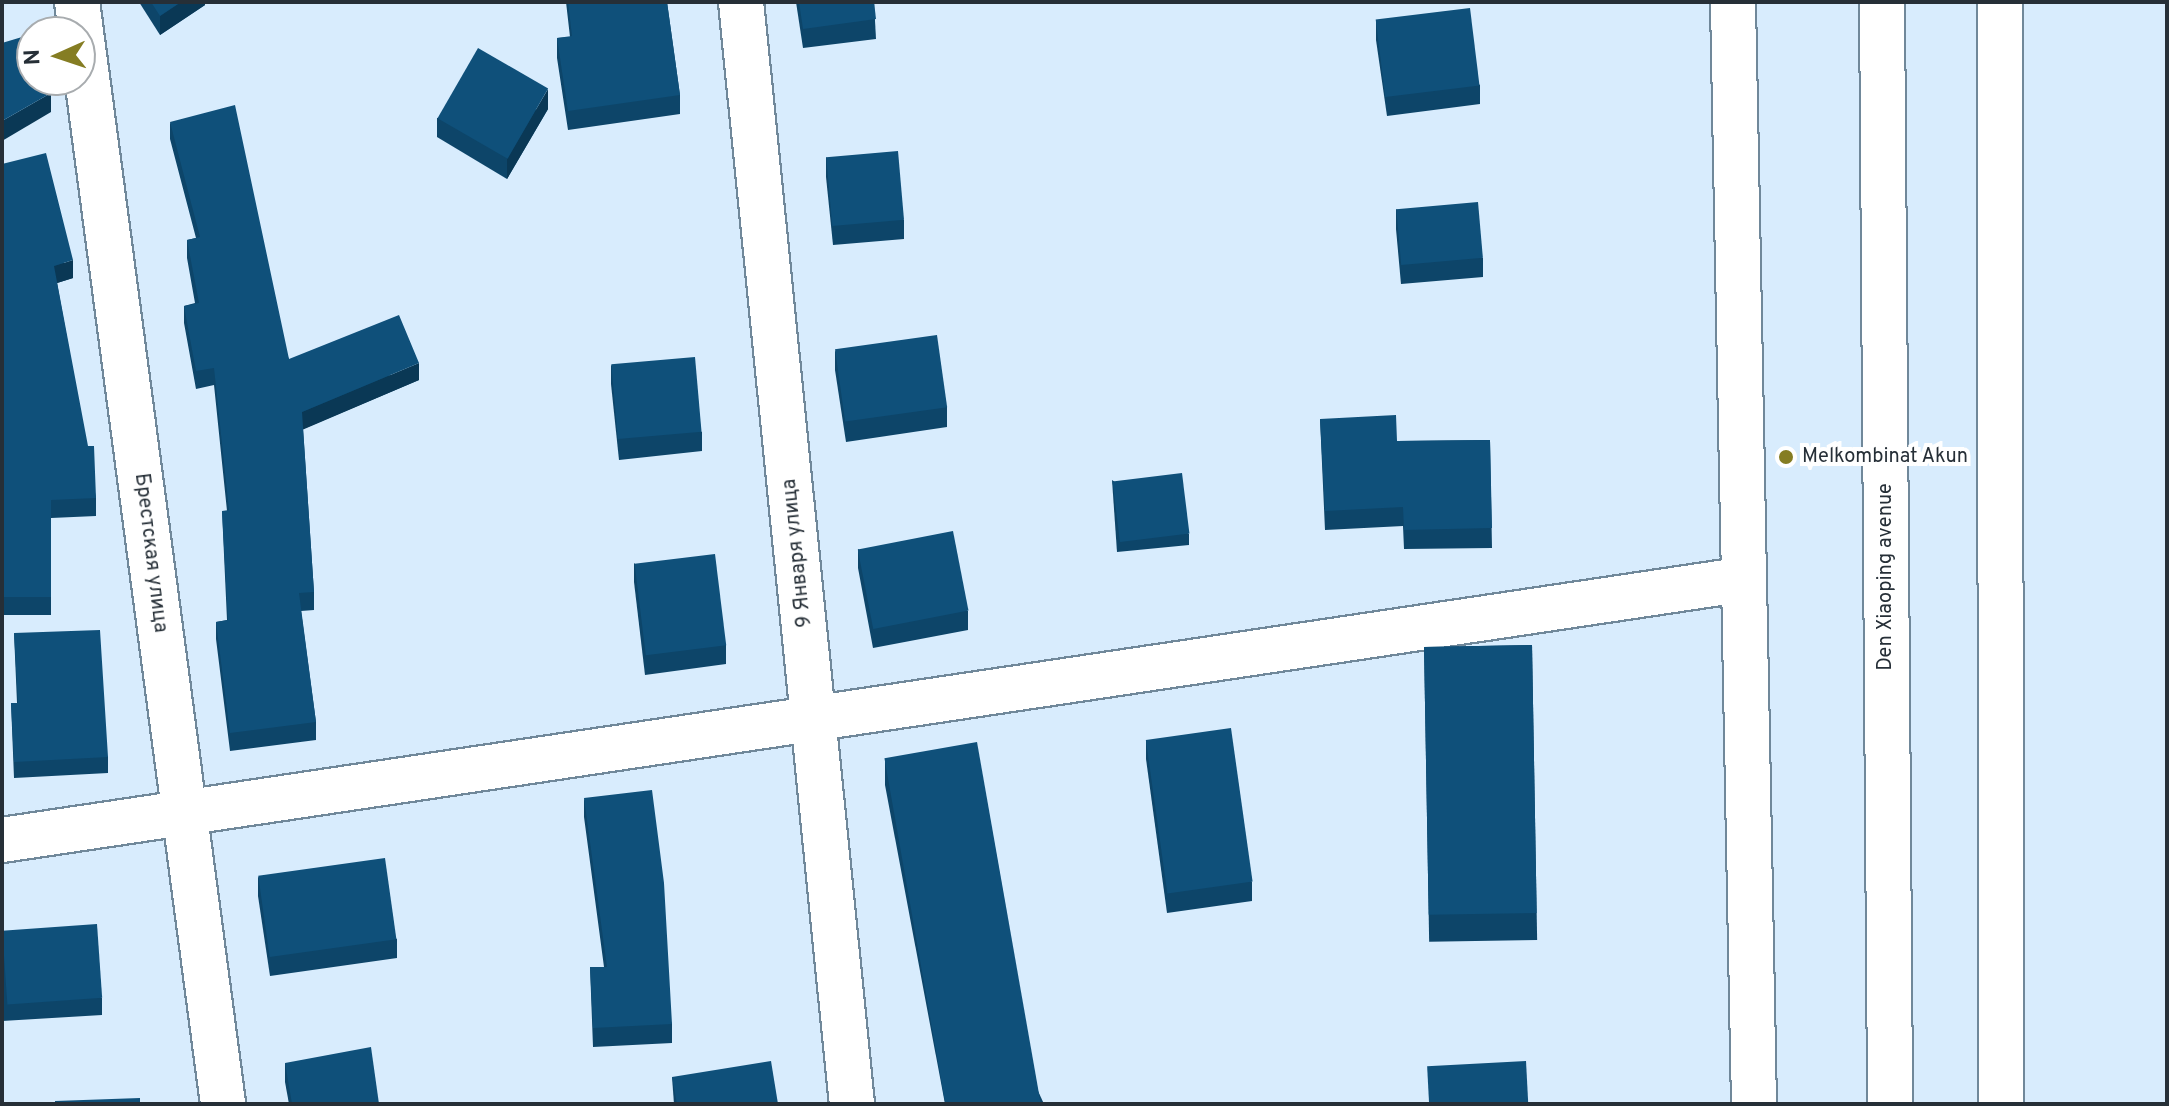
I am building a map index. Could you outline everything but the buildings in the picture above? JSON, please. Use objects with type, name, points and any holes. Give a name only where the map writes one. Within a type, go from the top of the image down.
[{"type":"street","name":"Брестская улица","points":[[77,2],[223,1104]]},
{"type":"street","name":"9 Января улица","points":[[741,2],[852,1104]]},
{"type":"street","points":[[1733,2],[1740,580],[1754,1104]]},
{"type":"street","name":"Den Xiaoping avenue","points":[[1882,2],[1890,1104]]},
{"type":"street","points":[[2000,2],[2001,1104]]},
{"type":"street","points":[[2,840],[814,716],[1740,580]]},
{"type":"place","name":"Melkombinat Akun","points":[[1786,457]]}]
